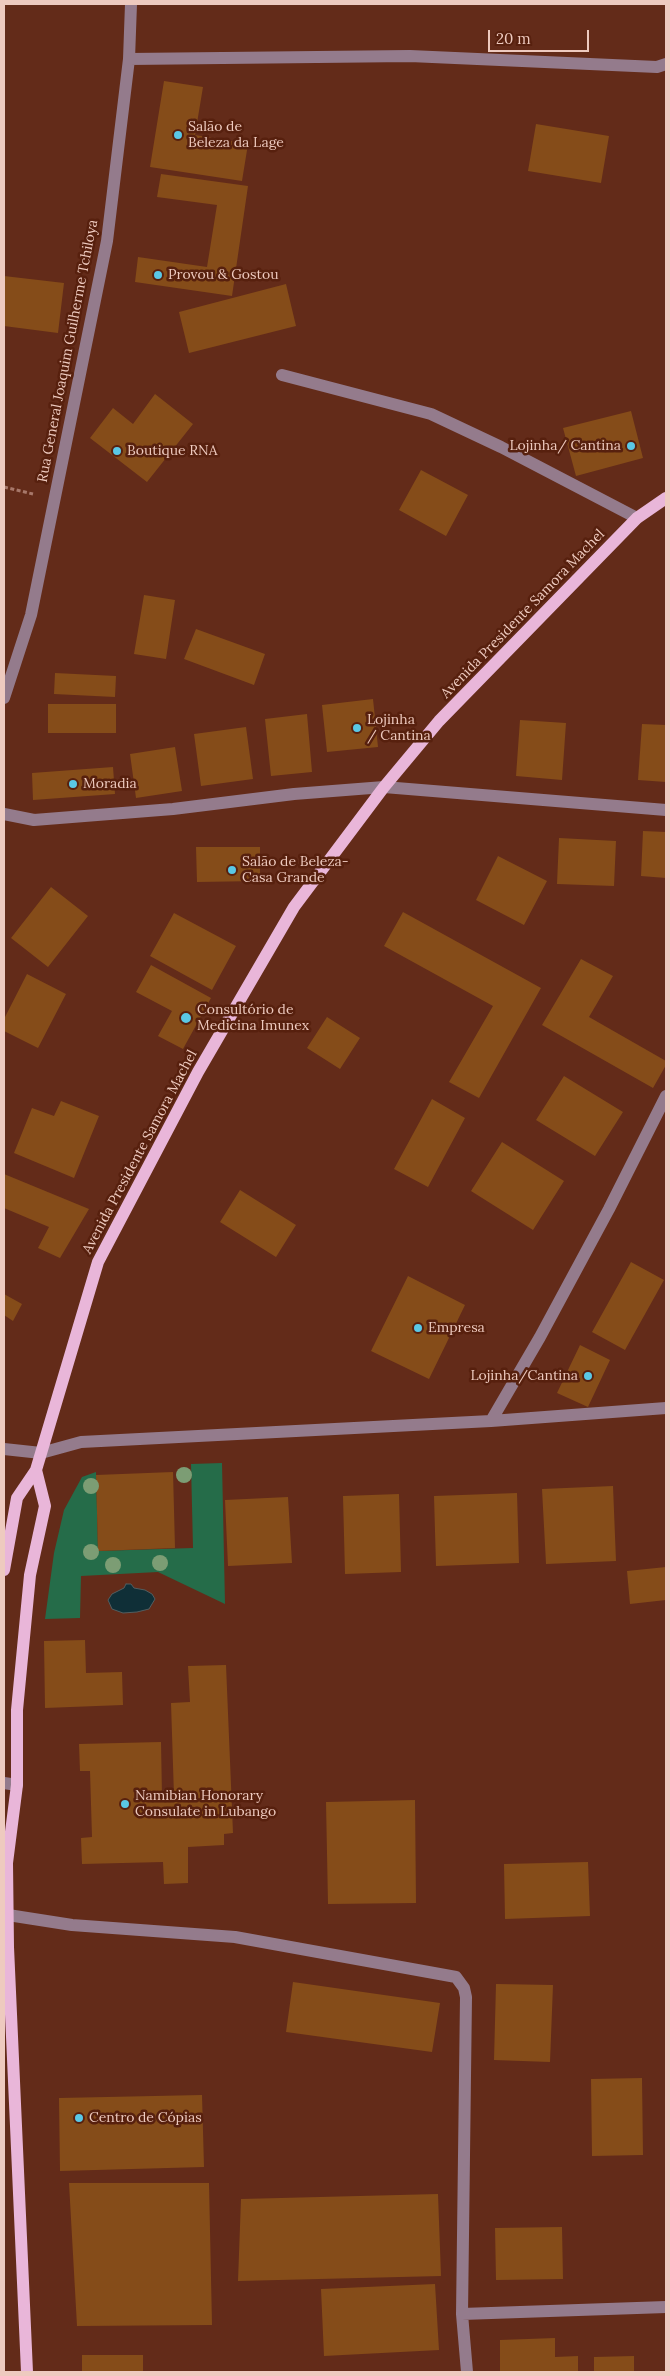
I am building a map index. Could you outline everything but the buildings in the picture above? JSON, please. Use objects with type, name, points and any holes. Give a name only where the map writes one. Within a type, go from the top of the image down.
[{"type":"main road","name":"Avenida Presidente Samora Machel","points":[[4,1570],[17,1498],[36,1470],[98,1262],[198,1072],[294,907],[384,787],[439,721],[637,518],[666,498]]},
{"type":"main road","points":[[27,2372],[6,1946],[10,1784],[30,1584],[45,1506],[36,1470]]},
{"type":"main road","points":[[4,1849],[7,1862]]},
{"type":"street","name":"Rua General Joaquim Guilherme Tchiloya","points":[[4,698],[31,615],[107,241],[129,58],[131,4]]},
{"type":"street","points":[[129,58],[410,56],[657,67],[666,64]]},
{"type":"street","points":[[282,375],[431,414],[501,447],[637,518]]},
{"type":"street","points":[[4,814],[34,820],[173,809],[294,794],[384,787],[666,810]]},
{"type":"street","points":[[491,1421],[604,1217],[666,1096]]},
{"type":"street","points":[[4,1449],[41,1454],[81,1442],[491,1421],[666,1408]]},
{"type":"street","points":[[8,1915],[72,1925],[235,1937],[456,1977],[464,1988],[466,1997],[462,2314],[467,2372]]},
{"type":"street","points":[[462,2314],[666,2307]]},
{"type":"green space","points":[[222,1463],[225,1604],[158,1572],[81,1576],[80,1618],[45,1619],[54,1553],[64,1510],[82,1477],[96,1472],[98,1551],[193,1548],[191,1464]]},
{"type":"water","points":[[126,1584],[131,1584],[134,1588],[145,1590],[152,1594],[155,1599],[149,1609],[123,1613],[112,1609],[108,1600],[112,1594],[124,1588]]},
{"type":"place","name":"Salão de Beleza da Lage","points":[[178,135]]},
{"type":"place","name":"Provou & Gostou","points":[[158,275]]},
{"type":"place","name":"Lojinha/ Cantina","points":[[631,446]]},
{"type":"place","name":"Boutique RNA","points":[[117,451]]},
{"type":"place","name":"Lojinha / Cantina","points":[[357,728]]},
{"type":"place","name":"Moradia","points":[[73,784]]},
{"type":"place","name":"Salão de Beleza- Casa Grande","points":[[232,870]]},
{"type":"place","name":"Consultório de Medicina Imunex","points":[[186,1018]]},
{"type":"place","name":"Empresa","points":[[418,1328]]},
{"type":"place","name":"Lojinha/Cantina","points":[[588,1376]]},
{"type":"place","name":"Namibian Honorary Consulate in Lubango","points":[[125,1804]]},
{"type":"place","name":"Centro de Cópias","points":[[79,2118]]}]
